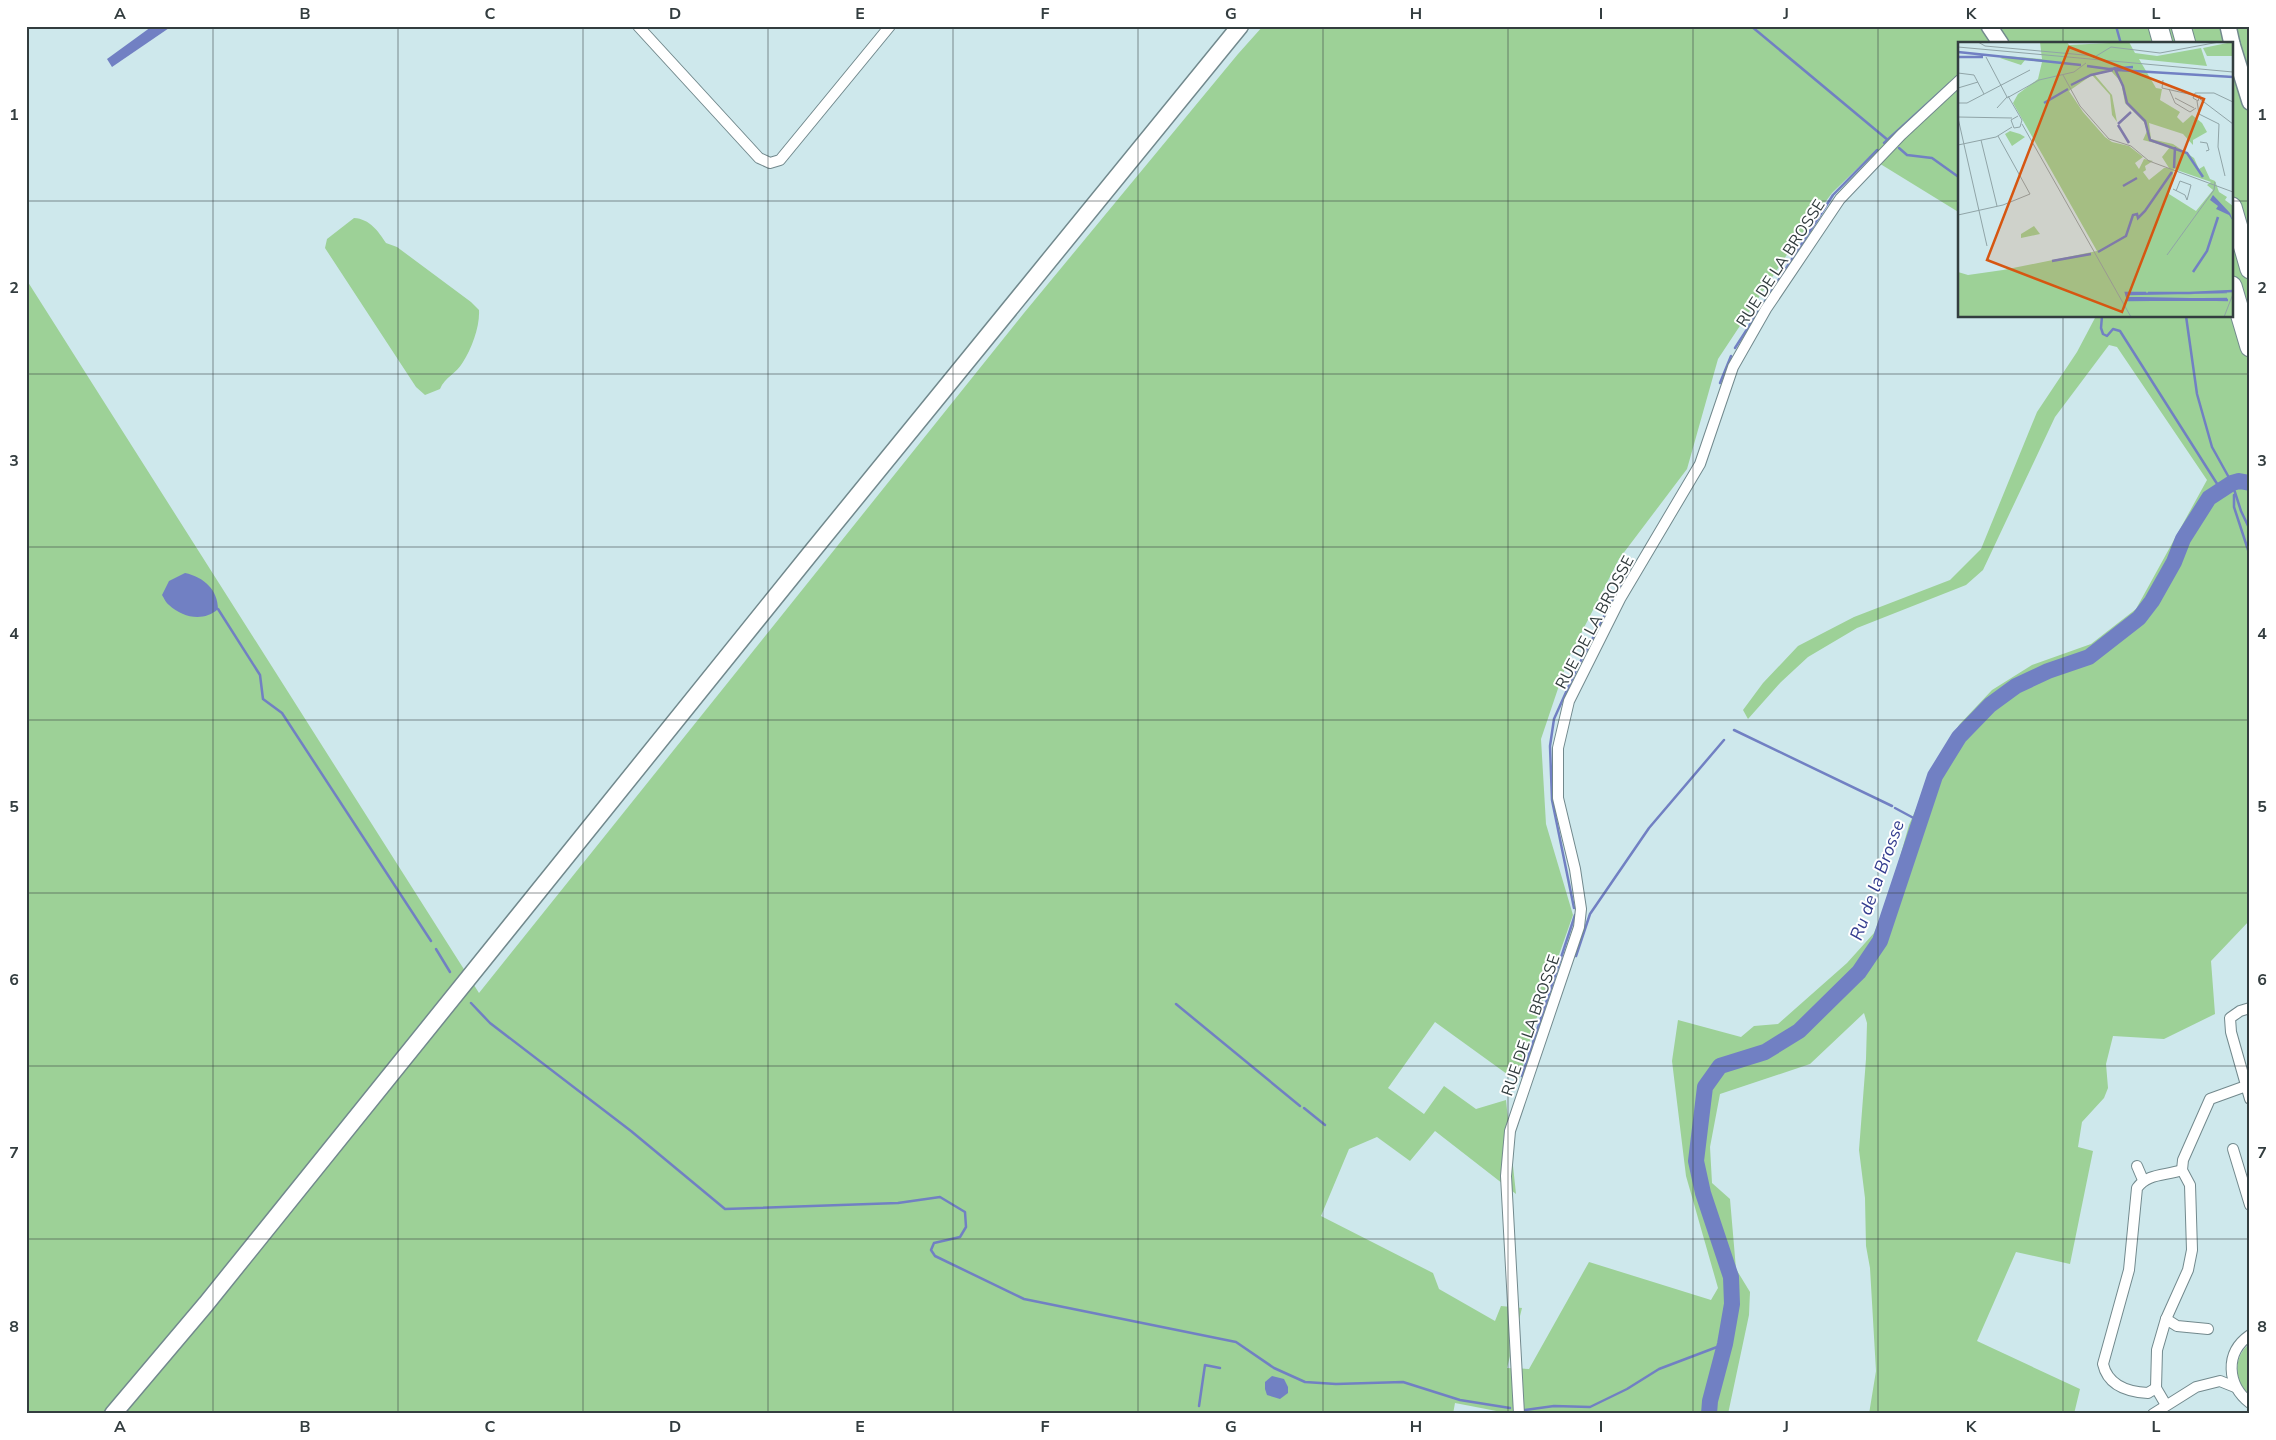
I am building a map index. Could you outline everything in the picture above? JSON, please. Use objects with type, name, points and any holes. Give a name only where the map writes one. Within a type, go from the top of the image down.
[{"type":"highway","points":[[2158,26],[2162,42]]},
{"type":"highway","points":[[2181,26],[2185,42]]},
{"type":"highway","points":[[2234,214],[2250,269]]},
{"type":"highway","points":[[2234,293],[2250,348]]},
{"type":"main road","points":[[113,1414],[206,1304],[816,547],[1240,26]]},
{"type":"main road","points":[[1989,26],[1998,42]]},
{"type":"main road","points":[[2228,26],[2232,42]]},
{"type":"main road","points":[[2234,48],[2250,102]]},
{"type":"street","points":[[638,26],[765,163],[780,160],[890,26]]},
{"type":"street","name":"RUE DE LA BROSSE","points":[[1519,1414],[1506,1176],[1507,1152],[1510,1131],[1579,927],[1580,909],[1575,869],[1558,798],[1558,748],[1569,701],[1620,599],[1700,464],[1733,367],[1766,309],[1840,199],[1901,135],[1958,82]]},
{"type":"street","points":[[2250,1008],[2240,1011],[2230,1018],[2231,1032],[2250,1100]]},
{"type":"street","points":[[2166,1405],[2156,1388],[2157,1350],[2166,1319],[2188,1270],[2192,1250],[2190,1185],[2182,1170],[2183,1160],[2210,1099],[2246,1086]]},
{"type":"street","points":[[2233,1149],[2250,1205]]},
{"type":"street","points":[[2137,1166],[2142,1180]]},
{"type":"street","points":[[2156,1388],[2148,1393],[2118,1386],[2105,1373],[2103,1364],[2129,1270],[2133,1240],[2134,1200],[2137,1188],[2142,1180],[2182,1170]]},
{"type":"street","points":[[2166,1319],[2177,1326],[2208,1329]]},
{"type":"street","points":[[2250,1335],[2235,1350],[2231,1362],[2231,1375],[2234,1387],[2250,1403]]},
{"type":"street","points":[[2153,1414],[2196,1387],[2220,1381],[2234,1387]]},
{"type":"green space","points":[[1263,26],[2250,26],[2250,920],[2211,961],[2215,1014],[2164,1039],[2113,1036],[2106,1064],[2108,1088],[2104,1098],[2082,1122],[2078,1147],[2093,1151],[2070,1264],[2016,1252],[1977,1341],[2080,1389],[2074,1414],[1869,1414],[1876,1371],[1870,1268],[1866,1246],[1865,1198],[1859,1150],[1866,1059],[1867,1023],[1864,1013],[1810,1064],[1720,1094],[1710,1147],[1712,1183],[1730,1199],[1736,1269],[1750,1292],[1749,1315],[1728,1414],[1512,1414],[1455,1403],[1453,1414],[26,1414],[26,279],[479,993],[1024,313]],"holes":[[[1958,42],[2234,42],[2234,318],[2095,318],[2077,352],[2037,412],[1981,549],[1950,580],[1854,617],[1798,646],[1763,683],[1743,710],[1748,719],[1781,682],[1808,657],[1857,628],[1966,585],[1983,570],[2055,417],[2109,345],[2117,347],[2207,480],[2136,609],[2091,644],[2032,665],[1992,690],[1959,725],[1936,763],[1909,825],[1889,896],[1874,933],[1847,963],[1778,1024],[1754,1026],[1741,1037],[1678,1020],[1672,1061],[1686,1176],[1718,1288],[1711,1300],[1589,1262],[1529,1369],[1507,1368],[1522,1308],[1501,1306],[1495,1321],[1439,1289],[1433,1273],[1321,1216],[1349,1149],[1377,1137],[1410,1161],[1435,1131],[1516,1194],[1506,1100],[1476,1109],[1444,1086],[1424,1114],[1388,1088],[1435,1022],[1518,1082],[1536,1020],[1573,915],[1546,824],[1541,739],[1568,659],[1619,559],[1687,469],[1718,359],[1792,247],[1832,193],[1869,157],[1958,212]]]},
{"type":"green space","points":[[354,218],[369,223],[377,230],[386,243],[397,247],[479,310],[477,330],[469,350],[460,366],[440,389],[425,395],[416,387],[325,248],[327,239]]},
{"type":"green space","points":[[2250,1343],[2250,1396],[2241,1384],[2237,1370],[2240,1356]]},
{"type":"water","points":[[155,26],[172,26],[112,67],[107,59]]},
{"type":"water","points":[[185,573],[209,585],[216,596],[218,609],[206,616],[194,617],[181,613],[168,604],[162,595],[169,581]]},
{"type":"water","points":[[1272,1376],[1284,1379],[1288,1387],[1288,1393],[1280,1399],[1267,1395],[1265,1382]]},
{"type":"waterway","points":[[1751,26],[1889,141]]},
{"type":"waterway","points":[[2116,26],[2120,42]]},
{"type":"waterway","points":[[1884,143],[1950,83]]},
{"type":"waterway","points":[[1899,148],[1907,155],[1932,158],[1958,177]]},
{"type":"waterway","points":[[1735,348],[1833,195],[1877,150]]},
{"type":"waterway","points":[[2102,318],[2101,328],[2103,334],[2107,336],[2113,329],[2120,331],[2221,490]]},
{"type":"waterway","points":[[2186,318],[2197,394],[2212,447],[2232,483],[2241,511],[2250,530]]},
{"type":"waterway","points":[[1720,383],[1731,356]]},
{"type":"waterway","name":"Ru de la Brosse","points":[[2248,483],[2250,476]]},
{"type":"waterway","name":"Ru de la Brosse","points":[[1709,1414],[1710,1401],[1725,1344],[1732,1304],[1731,1277],[1703,1193],[1696,1161],[1705,1087],[1720,1066],[1765,1052],[1799,1031],[1859,972],[1880,941],[1935,776],[1959,737],[1990,705],[2016,686],[2048,671],[2089,657],[2139,618],[2152,601],[2174,562],[2183,539],[2209,498],[2232,483],[2239,481],[2250,483]]},
{"type":"waterway","points":[[2234,495],[2234,507],[2250,556]]},
{"type":"waterway","points":[[1574,908],[1552,800],[1550,746],[1554,719],[1576,670],[1628,571]]},
{"type":"waterway","points":[[218,609],[260,675],[263,699],[282,713],[431,941]]},
{"type":"waterway","points":[[1734,730],[1892,806]]},
{"type":"waterway","points":[[1576,956],[1590,914],[1649,828],[1724,740]]},
{"type":"waterway","points":[[1895,808],[1921,822]]},
{"type":"waterway","points":[[1522,1076],[1575,915]]},
{"type":"waterway","points":[[436,949],[450,972]]},
{"type":"waterway","points":[[471,1003],[490,1023],[631,1131],[725,1209],[898,1203],[940,1197],[965,1212],[966,1227],[960,1237],[934,1243],[931,1250],[935,1256],[1024,1299],[1236,1342],[1274,1368],[1305,1382],[1336,1384],[1403,1382],[1460,1400],[1510,1408]]},
{"type":"waterway","points":[[1176,1004],[1300,1106]]},
{"type":"waterway","points":[[1304,1108],[1325,1125]]},
{"type":"waterway","points":[[1525,1410],[1554,1406],[1590,1407],[1627,1389],[1659,1369],[1725,1344]]},
{"type":"waterway","points":[[1199,1406],[1205,1365],[1220,1368]]}]
